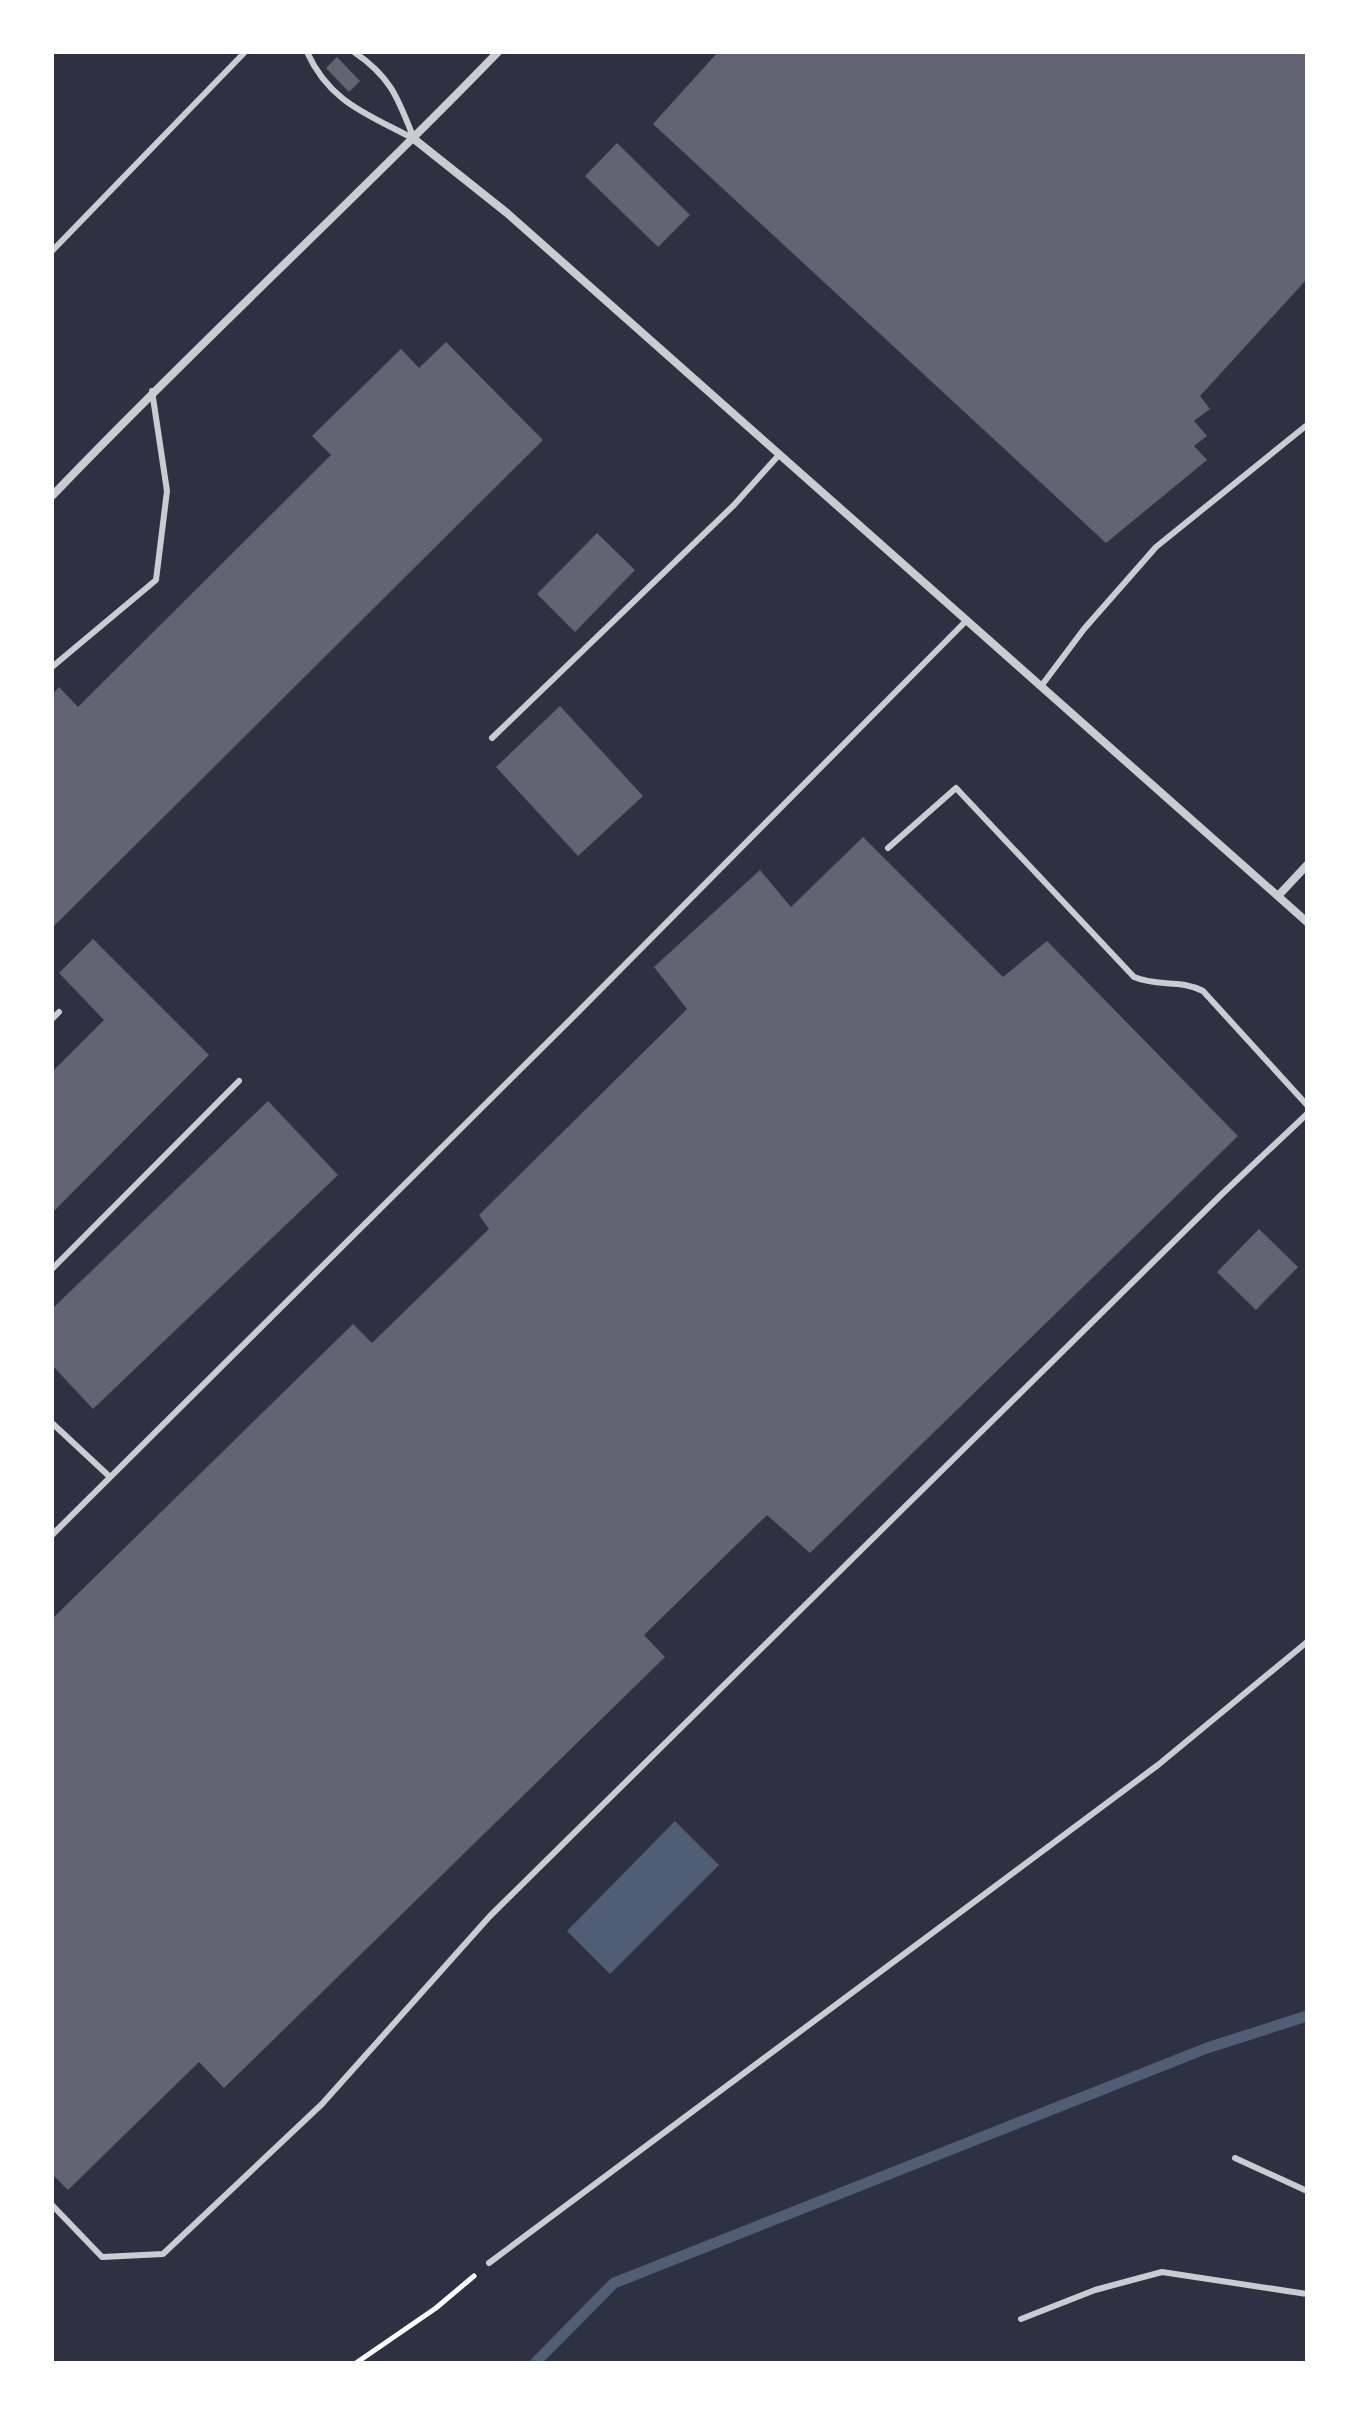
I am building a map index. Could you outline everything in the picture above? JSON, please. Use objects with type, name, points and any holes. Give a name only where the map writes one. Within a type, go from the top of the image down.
[{"type":"street","points":[[52,496],[152,391],[414,139],[498,52]]},
{"type":"street","points":[[414,139],[507,213],[1307,922]]},
{"type":"street","points":[[1278,896],[1307,865]]},
{"type":"lane","points":[[52,251],[245,52]]},
{"type":"lane","points":[[307,52],[317,74],[342,101],[414,139]]},
{"type":"lane","points":[[354,52],[376,67],[397,95],[414,139]]},
{"type":"lane","points":[[52,667],[156,580],[167,491],[152,391]]},
{"type":"lane","points":[[1042,685],[1084,629],[1156,547],[1307,425]]},
{"type":"lane","points":[[492,738],[734,505],[778,456]]},
{"type":"lane","points":[[52,1535],[967,620]]},
{"type":"lane","points":[[888,848],[956,788],[1134,977],[1156,984],[1181,983],[1203,991],[1307,1105]]},
{"type":"lane","points":[[52,1019],[59,1012]]},
{"type":"lane","points":[[52,1269],[239,1081]]},
{"type":"lane","points":[[52,2205],[102,2257],[163,2254],[322,2104],[490,1916],[1221,1195],[1307,1114]]},
{"type":"lane","points":[[52,1423],[110,1477]]},
{"type":"lane","points":[[489,2263],[1158,1765],[1307,1642]]},
{"type":"lane","points":[[1235,2158],[1307,2191]]},
{"type":"lane","points":[[1021,2319],[1095,2290],[1162,2272],[1307,2294]]},
{"type":"path","points":[[356,2363],[436,2308],[489,2263]]},
{"type":"water","points":[[675,1821],[719,1865],[610,1974],[567,1931]]},
{"type":"building","points":[[718,52],[1307,52],[1307,279],[1200,396],[1210,409],[1194,421],[1207,436],[1194,446],[1207,460],[1106,543],[653,124]]},
{"type":"building","points":[[337,57],[360,81],[349,92],[326,68]]},
{"type":"building","points":[[617,143],[690,215],[658,247],[585,176]]},
{"type":"building","points":[[446,342],[543,440],[52,928],[52,695],[59,687],[78,707],[331,455],[312,436],[401,349],[419,368]]},
{"type":"building","points":[[597,533],[635,570],[575,632],[537,594]]},
{"type":"building","points":[[560,706],[643,796],[578,856],[496,767]]},
{"type":"building","points":[[863,837],[1003,977],[1047,941],[1238,1136],[810,1553],[767,1515],[644,1635],[665,1657],[224,2088],[199,2062],[68,2190],[52,2174],[52,1619],[353,1324],[372,1343],[489,1229],[479,1215],[687,1009],[654,967],[760,870],[791,907]]},
{"type":"building","points":[[93,939],[209,1055],[52,1213],[52,1072],[104,1020],[59,973]]},
{"type":"building","points":[[268,1101],[338,1175],[93,1409],[52,1365],[52,1309]]},
{"type":"building","points":[[1259,1229],[1298,1267],[1256,1310],[1217,1272]]},
{"type":"waterway","points":[[535,2363],[614,2283],[1207,2048],[1307,2016]]}]
